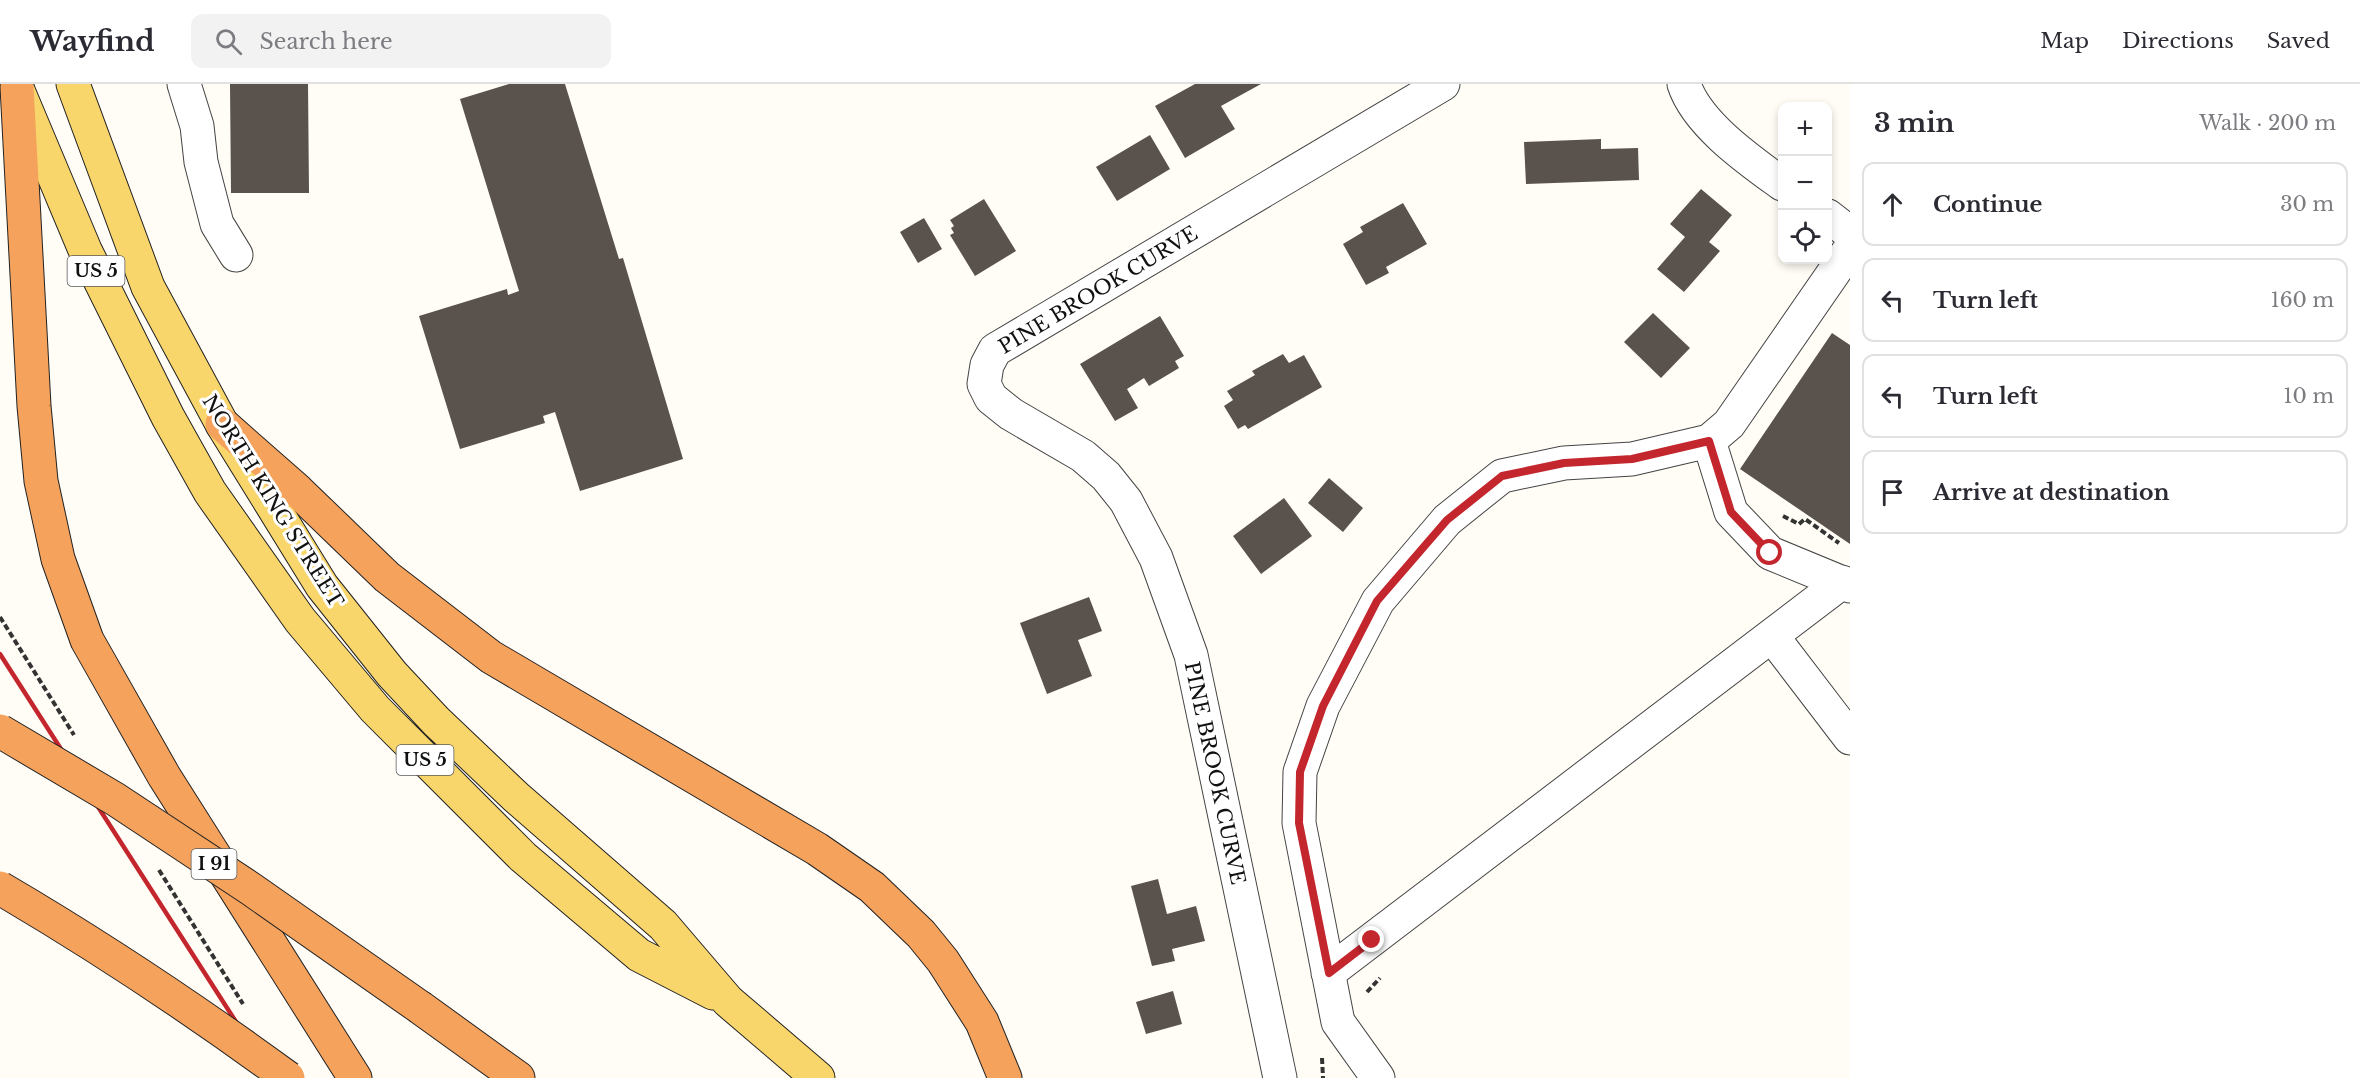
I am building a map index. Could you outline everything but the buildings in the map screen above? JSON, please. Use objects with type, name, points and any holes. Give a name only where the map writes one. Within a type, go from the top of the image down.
[{"type":"highway","points":[[16,85],[34,406],[41,481],[58,559],[87,640],[164,776],[355,1078]]},
{"type":"highway","points":[[222,424],[298,491],[387,577],[491,657],[817,849],[872,887],[921,934],[943,961],[982,1022],[1005,1078]]},
{"type":"highway","name":"I 91","points":[[0,731],[134,812],[251,889],[518,1078]]},
{"type":"highway","points":[[0,888],[62,924],[167,992],[288,1078]]},
{"type":"main road","name":"NORTH KING STREET","points":[[73,84],[148,287],[222,424],[322,586],[392,675],[436,721],[516,797],[663,925],[728,1001],[818,1078]]},
{"type":"main road","name":"NORTH KING STREET","points":[[16,85],[85,250],[168,417],[210,492],[300,620],[375,709],[523,857],[639,955],[728,1001]]},
{"type":"street","points":[[184,84],[197,126],[201,162],[216,224],[236,255]]},
{"type":"street","name":"PINE BROOK CURVE","points":[[1280,1078],[1191,655],[1156,558],[1126,501],[1106,476],[1083,456],[1011,414],[992,398],[984,384],[987,365],[995,350],[1443,84]]},
{"type":"street","points":[[1684,84],[1703,116],[1749,159],[1778,181]]},
{"type":"street","points":[[1832,220],[1850,233]]},
{"type":"street","points":[[1378,1078],[1338,1022],[1299,823],[1300,772],[1323,706],[1377,601],[1447,520],[1502,476],[1564,463],[1632,459],[1709,441],[1729,424],[1850,249]]},
{"type":"street","points":[[1709,441],[1731,512],[1739,521],[1770,553],[1846,584]]},
{"type":"street","points":[[1329,973],[1772,636],[1846,584]]},
{"type":"street","points":[[1772,636],[1850,738]]},
{"type":"path","points":[[1779,514],[1799,524],[1805,519],[1841,544]]},
{"type":"railway","points":[[0,654],[272,1078]]},
{"type":"route","points":[[1372,940],[1329,973],[1299,823],[1300,772],[1323,706],[1377,601],[1447,520],[1502,476],[1564,463],[1632,459],[1709,441],[1731,512],[1770,553]]}]
